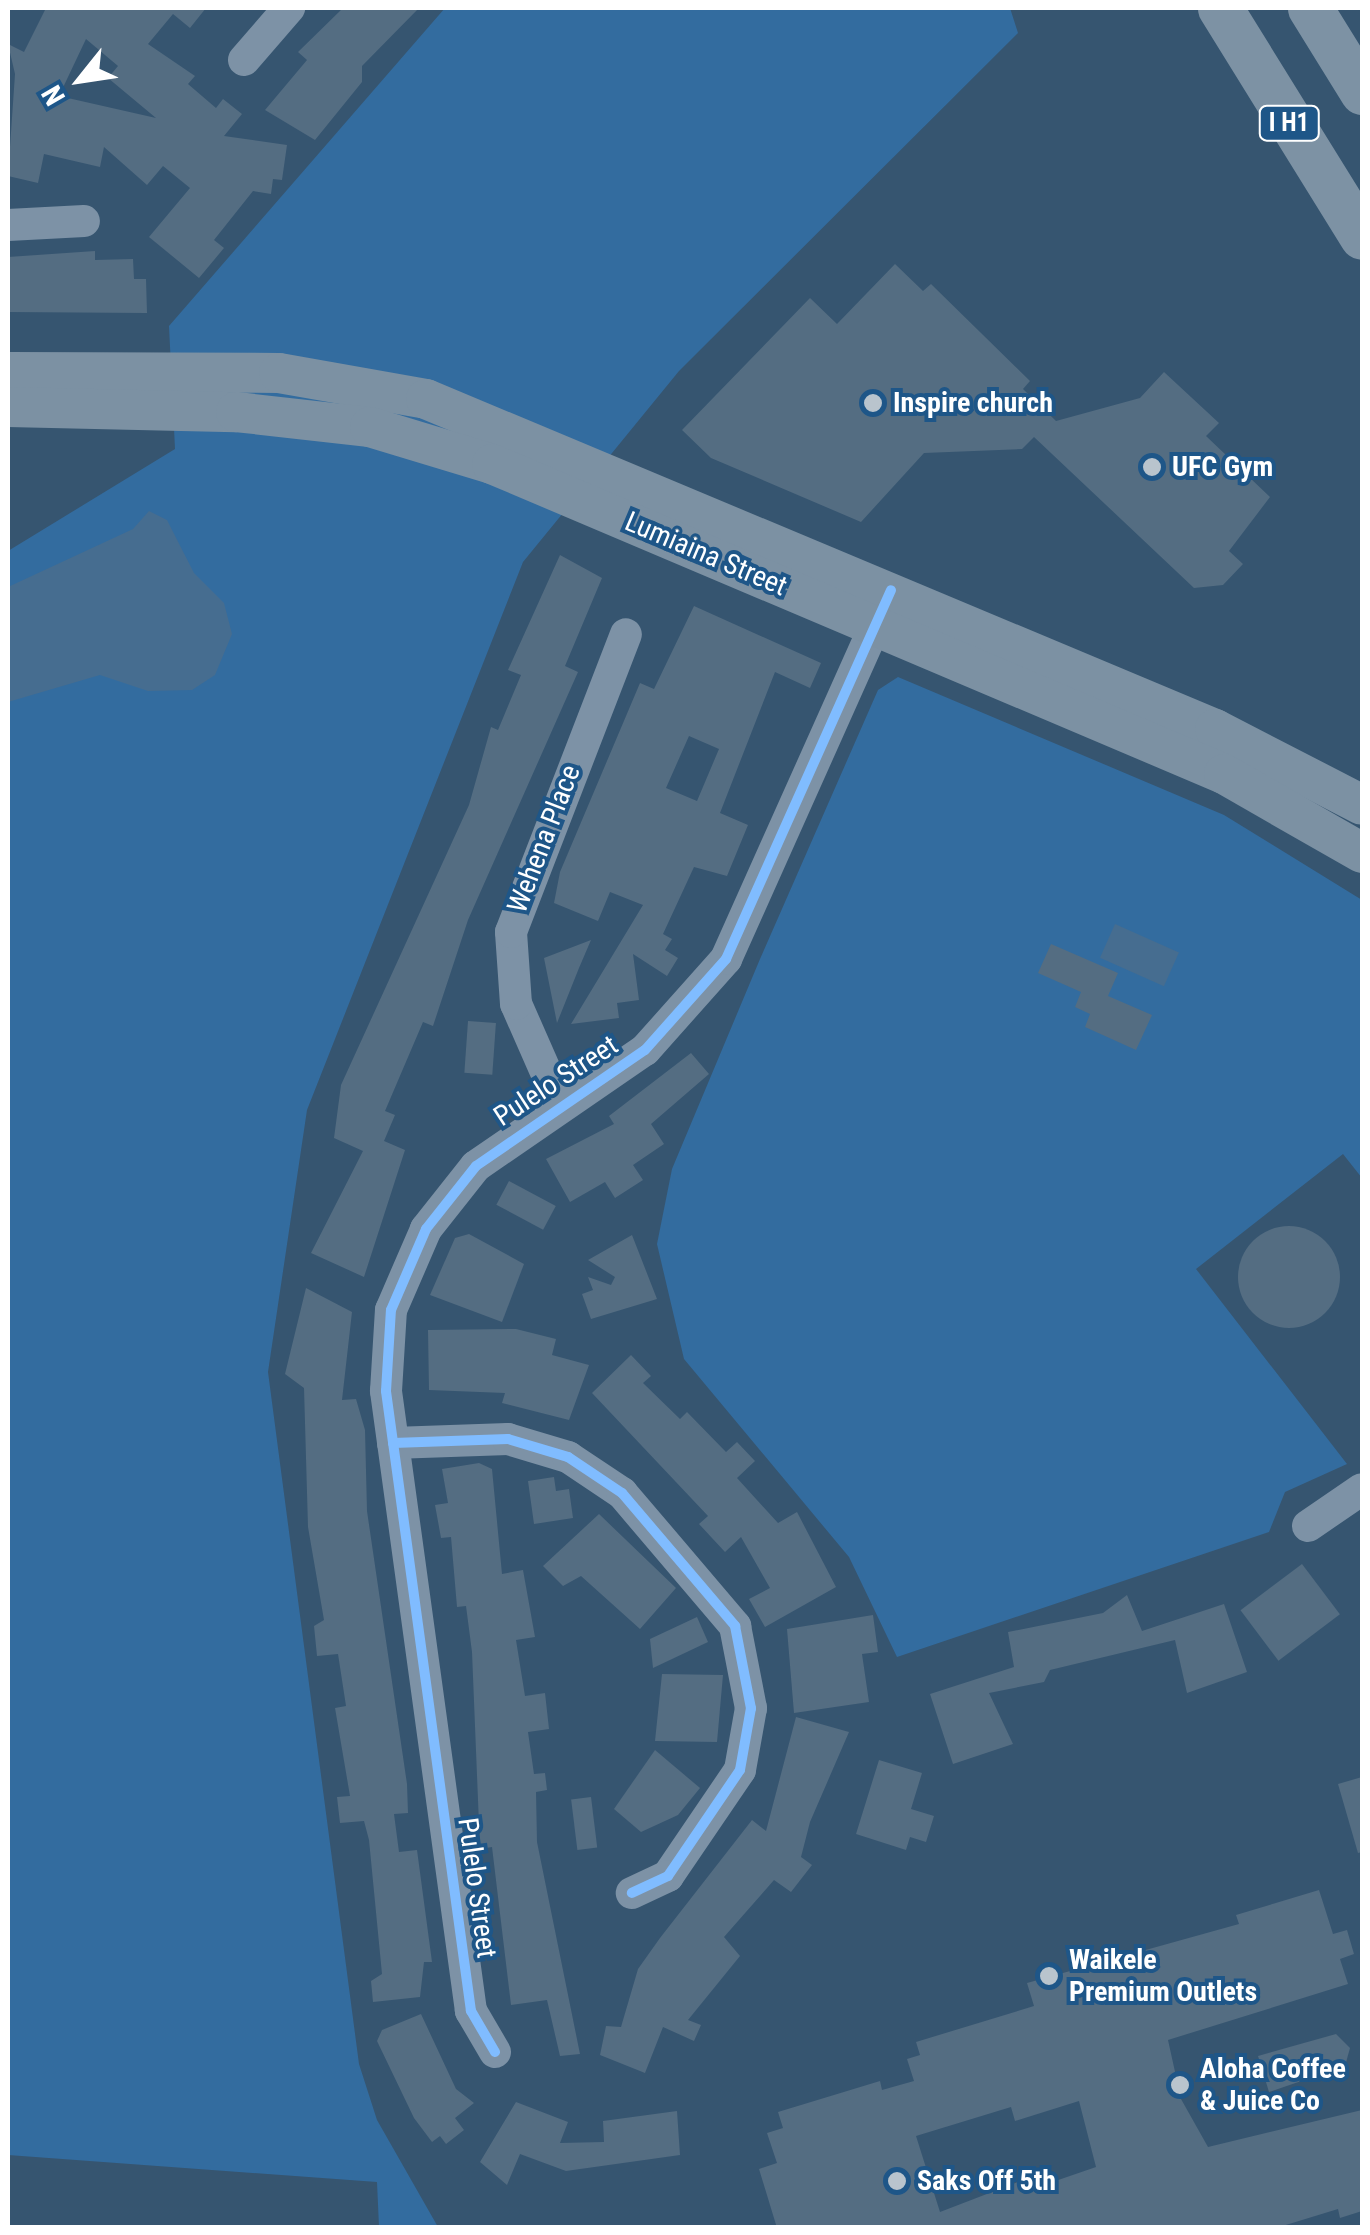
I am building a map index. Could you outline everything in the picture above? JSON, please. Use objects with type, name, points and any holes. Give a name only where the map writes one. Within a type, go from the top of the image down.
[{"type":"highway","name":"I H1","points":[[1220,8],[1362,237]]},
{"type":"highway","name":"I H1","points":[[1310,8],[1362,92]]},
{"type":"main road","name":"Lumiaina Street","points":[[8,372],[279,374],[426,399],[883,608],[1276,798],[1362,854]]},
{"type":"main road","name":"Lumiaina Street","points":[[8,407],[236,412],[370,427],[492,464],[1300,766],[1362,805]]},
{"type":"street","points":[[244,60],[290,8]]},
{"type":"street","points":[[8,224],[84,220]]},
{"type":"street","name":"Pulelo Street","points":[[495,2052],[471,2011],[393,1443],[386,1346],[404,1271],[476,1166],[560,1104],[645,1050],[726,959],[883,608]]},
{"type":"street","name":"Wehena Place","points":[[560,1104],[516,1004],[510,932],[626,634]]},
{"type":"street","points":[[393,1443],[508,1439],[568,1457],[622,1493],[734,1626],[752,1708],[740,1770],[668,1876],[632,1893]]},
{"type":"street","points":[[1308,1526],[1362,1489]]},
{"type":"shaded area","points":[[445,8],[1010,8],[1018,33],[679,371],[523,562],[307,1110],[268,1372],[359,2064],[377,2120],[438,2227],[379,2227],[377,2182],[8,2155],[8,551],[175,449],[169,326]]},
{"type":"shaded area","points":[[149,511],[167,520],[194,573],[224,603],[232,634],[215,675],[192,690],[148,691],[100,675],[8,702],[8,587],[133,529]]},
{"type":"shaded area","points":[[898,677],[1224,815],[1362,900],[1362,1178],[1343,1154],[1196,1269],[1347,1464],[1285,1492],[1269,1532],[897,1657],[849,1557],[684,1359],[657,1244],[672,1169],[760,959],[878,690]]},
{"type":"shaded area","points":[[1115,924],[1179,952],[1164,986],[1100,958]]},
{"type":"building","points":[[46,8],[206,8],[190,28],[173,14],[148,44],[195,76],[188,84],[216,108],[223,99],[242,114],[224,136],[287,145],[282,180],[273,179],[271,194],[253,191],[214,240],[224,248],[199,278],[149,237],[190,188],[163,166],[147,185],[104,147],[100,167],[44,154],[38,183],[8,176],[15,74],[8,44],[24,52]],"holes":[[[86,39],[118,66],[108,78],[156,118],[59,96]]]},
{"type":"building","points":[[343,8],[419,8],[362,66],[362,82],[315,140],[265,110],[307,60],[298,52]]},
{"type":"building","points":[[95,251],[95,260],[133,259],[134,279],[146,279],[147,313],[8,312],[8,257]]},
{"type":"building","name":"Inspire church","points":[[895,264],[923,291],[931,284],[1030,381],[1023,389],[1056,421],[1140,398],[1164,372],[1219,423],[1206,436],[1270,497],[1229,551],[1243,564],[1223,585],[1194,588],[1034,437],[1022,449],[924,453],[861,522],[711,458],[682,430],[810,298],[837,324]]},
{"type":"building","points":[[560,555],[602,578],[565,666],[578,672],[468,920],[433,1026],[423,1022],[385,1111],[395,1115],[384,1141],[405,1150],[364,1277],[311,1253],[363,1151],[334,1138],[341,1085],[469,805],[491,727],[498,730],[521,675],[508,670]]},
{"type":"building","points":[[694,606],[821,663],[810,688],[775,672],[720,813],[748,825],[727,876],[694,867],[663,934],[672,939],[665,950],[678,958],[667,976],[633,954],[639,1000],[617,1003],[619,1018],[571,1024],[643,905],[610,892],[598,921],[554,903],[560,872],[640,683],[654,689]],"holes":[[[689,736],[719,749],[697,801],[666,788]]]},
{"type":"building","points":[[591,940],[579,968],[557,1023],[544,958]]},
{"type":"building","points":[[1051,944],[1118,973],[1108,996],[1152,1015],[1136,1050],[1085,1027],[1090,1014],[1075,1007],[1081,992],[1038,973]]},
{"type":"building","points":[[468,1021],[496,1023],[492,1075],[464,1073]]},
{"type":"building","points":[[691,1053],[709,1074],[651,1124],[664,1144],[633,1165],[643,1180],[615,1198],[605,1182],[570,1202],[546,1159],[614,1124],[609,1116]]},
{"type":"building","points":[[509,1181],[556,1206],[543,1230],[496,1205]]},
{"type":"building","points":[[1289,1226],[1308,1230],[1325,1241],[1336,1258],[1340,1277],[1336,1296],[1325,1313],[1308,1324],[1289,1328],[1270,1324],[1253,1313],[1242,1296],[1238,1277],[1242,1258],[1253,1241],[1270,1230]]},
{"type":"building","points":[[469,1234],[524,1264],[502,1322],[430,1295],[455,1238]]},
{"type":"building","points":[[632,1235],[657,1299],[591,1319],[582,1294],[593,1290],[588,1277],[611,1285],[615,1277],[588,1260]]},
{"type":"building","points":[[306,1288],[352,1312],[342,1400],[356,1399],[365,1430],[367,1511],[407,1784],[408,1813],[394,1814],[399,1852],[417,1850],[432,1962],[424,1962],[420,1997],[373,2002],[371,1981],[382,1974],[369,1840],[364,1821],[340,1823],[337,1797],[350,1796],[335,1708],[346,1706],[338,1654],[317,1656],[314,1626],[324,1620],[308,1527],[304,1388],[285,1374]]},
{"type":"building","points":[[516,1329],[556,1339],[552,1355],[589,1365],[569,1420],[502,1403],[505,1393],[429,1390],[428,1330]]},
{"type":"building","points":[[631,1355],[651,1376],[643,1383],[680,1419],[687,1412],[726,1452],[737,1442],[755,1461],[737,1478],[778,1523],[797,1512],[836,1587],[765,1627],[749,1599],[770,1588],[741,1537],[725,1552],[699,1524],[708,1516],[592,1393]]},
{"type":"building","points":[[479,1463],[492,1469],[502,1574],[523,1570],[535,1637],[516,1640],[525,1696],[545,1693],[549,1729],[528,1732],[534,1774],[545,1773],[547,1790],[536,1792],[537,1842],[580,2054],[560,2056],[547,2000],[511,2005],[492,1847],[480,1849],[472,1652],[466,1606],[457,1607],[451,1537],[441,1538],[435,1505],[448,1503],[442,1469]]},
{"type":"building","points":[[554,1477],[556,1491],[569,1489],[573,1518],[534,1524],[528,1481]]},
{"type":"building","points":[[599,1514],[676,1588],[640,1629],[581,1576],[563,1586],[543,1566]]},
{"type":"building","points":[[1302,1564],[1340,1614],[1278,1661],[1241,1610]]},
{"type":"building","points":[[1127,1595],[1142,1631],[1224,1604],[1247,1672],[1187,1693],[1175,1640],[1050,1670],[1044,1682],[989,1693],[1013,1744],[953,1764],[930,1694],[1014,1667],[1008,1632],[1103,1613]]},
{"type":"building","points":[[873,1615],[878,1652],[862,1654],[869,1702],[794,1713],[787,1629]]},
{"type":"building","points":[[697,1617],[708,1642],[653,1668],[650,1639]]},
{"type":"building","points":[[662,1674],[723,1675],[717,1742],[655,1741]]},
{"type":"building","points":[[796,1717],[849,1732],[810,1822],[801,1857],[812,1865],[791,1892],[774,1880],[724,1937],[740,1956],[688,2020],[701,2025],[694,2041],[663,2027],[645,2073],[600,2055],[606,2026],[621,2027],[638,1969],[660,1938],[752,1820],[766,1831]]},
{"type":"building","points":[[655,1750],[700,1788],[678,1815],[641,1832],[614,1809]]},
{"type":"building","points":[[879,1760],[922,1773],[911,1809],[934,1816],[926,1842],[910,1837],[906,1850],[856,1834]]},
{"type":"building","points":[[1362,1777],[1362,1852],[1358,1853],[1338,1784]]},
{"type":"building","points":[[591,1797],[597,1848],[577,1850],[571,1799]]},
{"type":"building","points":[[1319,1890],[1333,1934],[1347,1930],[1354,1954],[1340,1959],[1348,1984],[1168,2040],[1181,2099],[1208,2147],[1362,2110],[1362,2211],[1340,2218],[1338,2209],[1276,2228],[777,2228],[759,2169],[777,2163],[767,2133],[783,2128],[778,2112],[880,2081],[882,2090],[914,2081],[907,2059],[920,2055],[916,2042],[1034,2006],[1027,1983],[1239,1924],[1236,1915]],"holes":[[[1079,2101],[1096,2167],[1035,2188],[1031,2177],[940,2212],[916,2136],[1011,2107],[1015,2121]]]},
{"type":"building","points":[[421,2014],[456,2089],[474,2103],[455,2118],[464,2130],[446,2144],[440,2136],[432,2142],[414,2118],[377,2041],[382,2030]]},
{"type":"building","points":[[1336,2034],[1350,2048],[1345,2066],[1269,2092],[1258,2056]]},
{"type":"building","points":[[516,2102],[568,2122],[560,2143],[604,2142],[603,2121],[677,2111],[680,2155],[566,2171],[520,2154],[507,2185],[480,2162]]},
{"type":"cycle path","points":[[495,2052],[471,2011],[386,1391],[391,1310],[426,1229],[476,1166],[645,1050],[726,959],[891,590]]},
{"type":"cycle path","points":[[393,1443],[508,1439],[568,1457],[622,1493],[735,1626],[751,1708],[740,1770],[668,1876],[632,1893]]},
{"type":"place","name":"Inspire church","points":[[873,403]]},
{"type":"place","name":"UFC Gym","points":[[1152,467]]},
{"type":"place","name":"Waikele Premium Outlets","points":[[1049,1976]]},
{"type":"place","name":"Aloha Coffee & Juice Co","points":[[1180,2085]]},
{"type":"place","name":"Saks Off 5th","points":[[897,2181]]}]
